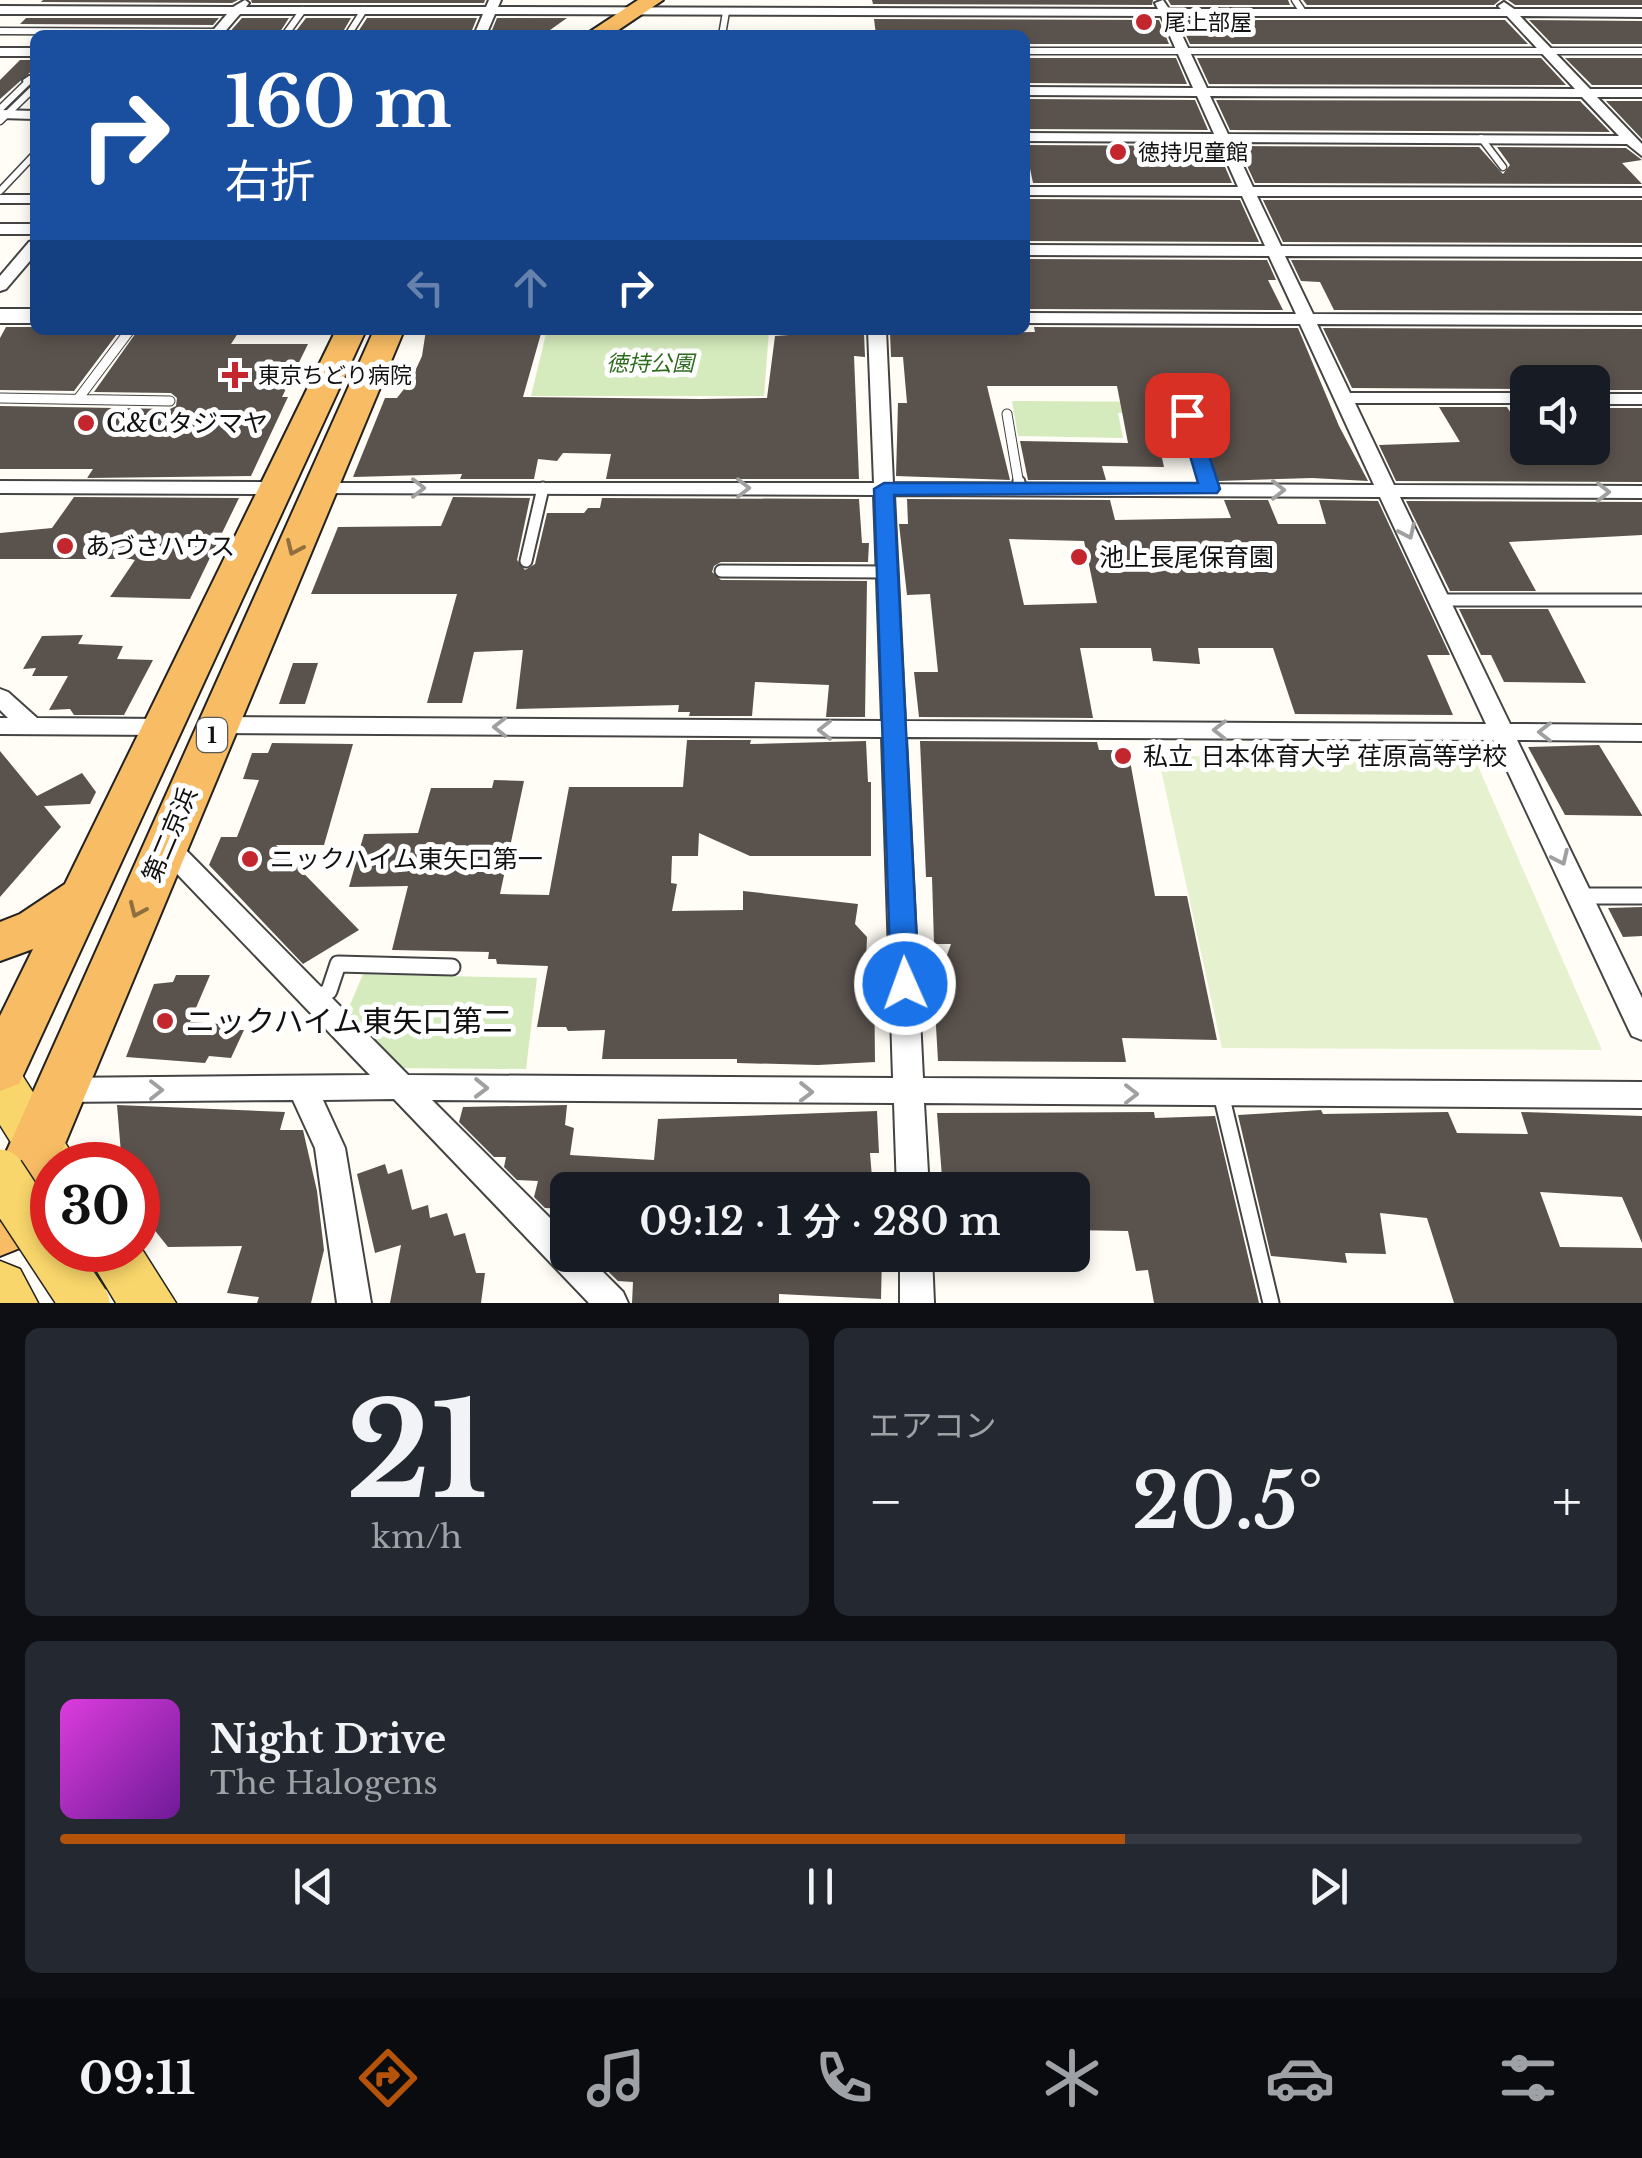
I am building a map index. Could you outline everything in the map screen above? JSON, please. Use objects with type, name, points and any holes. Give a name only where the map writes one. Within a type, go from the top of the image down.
[{"type":"highway","points":[[576,30],[619,8],[653,0]]},
{"type":"highway","points":[[600,30],[619,8]]},
{"type":"highway","name":"第二京浜","points":[[0,1069],[349,335]]},
{"type":"highway","name":"第二京浜","points":[[37,1142],[386,335]]},
{"type":"highway","points":[[0,942],[37,927],[84,892]]},
{"type":"highway","name":"第二京浜","points":[[0,1230],[30,1160]]},
{"type":"main road","points":[[0,1082],[30,1160]]},
{"type":"main road","points":[[72,1272],[84,1303]]},
{"type":"main road","points":[[126,1272],[148,1303]]},
{"type":"main road","points":[[0,1286],[10,1303]]},
{"type":"street","points":[[1498,0],[1642,152]]},
{"type":"street","points":[[0,10],[241,5],[304,10],[493,6],[863,12],[1163,6],[1303,12],[1642,13]]},
{"type":"street","points":[[220,30],[241,5]]},
{"type":"street","points":[[482,30],[493,6]]},
{"type":"street","points":[[1163,6],[1343,398],[1642,1028]]},
{"type":"street","points":[[0,52],[30,52]]},
{"type":"street","points":[[1030,91],[1642,93]]},
{"type":"street","points":[[2,115],[30,114]]},
{"type":"street","points":[[1030,138],[1629,140]]},
{"type":"street","points":[[1030,190],[1642,192]]},
{"type":"street","points":[[0,199],[30,199]]},
{"type":"street","points":[[0,228],[30,228]]},
{"type":"street","points":[[1030,250],[1642,252]]},
{"type":"street","points":[[0,286],[30,251]]},
{"type":"street","points":[[0,316],[30,316]]},
{"type":"street","points":[[1030,318],[1642,320]]},
{"type":"street","points":[[877,335],[912,1172]]},
{"type":"street","points":[[1343,398],[1510,398]]},
{"type":"street","points":[[1610,398],[1642,399]]},
{"type":"street","points":[[0,486],[276,488]]},
{"type":"street","points":[[320,487],[1642,492]]},
{"type":"street","points":[[0,698],[31,726]]},
{"type":"street","points":[[216,725],[1642,732]]},
{"type":"street","points":[[0,726],[164,727]]},
{"type":"street","points":[[166,846],[611,1303]]},
{"type":"street","points":[[58,1090],[400,1087],[1642,1095]]},
{"type":"street","points":[[303,1090],[330,1148],[354,1303]]},
{"type":"street","points":[[917,1272],[918,1303]]},
{"type":"lane","points":[[1295,0],[1303,12]]},
{"type":"lane","points":[[289,30],[304,10]]},
{"type":"lane","points":[[351,30],[364,10]]},
{"type":"lane","points":[[723,30],[726,12]]},
{"type":"lane","points":[[0,31],[30,31]]},
{"type":"lane","points":[[1030,50],[1642,51]]},
{"type":"lane","points":[[2,115],[30,85]]},
{"type":"lane","points":[[1481,138],[1503,166]]},
{"type":"lane","points":[[0,191],[30,159]]},
{"type":"lane","points":[[78,399],[126,335]]},
{"type":"lane","points":[[0,398],[170,400]]},
{"type":"lane","points":[[1007,414],[1020,489]]},
{"type":"lane","points":[[1187,415],[1210,489]]},
{"type":"lane","points":[[526,560],[544,488]]},
{"type":"lane","points":[[721,570],[887,572]]},
{"type":"lane","points":[[1440,600],[1642,600]]},
{"type":"lane","points":[[1578,896],[1642,896]]},
{"type":"lane","points":[[315,999],[329,991],[338,964],[452,967]]},
{"type":"lane","points":[[1221,1094],[1271,1303]]},
{"type":"green space","name":"徳持公園","points":[[546,335],[769,335],[764,396],[531,396]]},
{"type":"green space","points":[[1012,401],[1181,402],[1186,414],[1118,413],[1123,438],[1018,436]]},
{"type":"green space","points":[[1158,756],[1474,757],[1602,1050],[1222,1048]]},
{"type":"green space","points":[[363,974],[537,978],[526,1069],[387,1068],[345,1017]]},
{"type":"building","points":[[43,0],[238,0],[232,3]]},
{"type":"building","points":[[251,0],[485,0],[252,3]]},
{"type":"building","points":[[872,0],[1153,0],[1152,5],[873,4]]},
{"type":"building","points":[[1168,0],[1288,0],[1290,5],[1171,5]]},
{"type":"building","points":[[1303,0],[1500,0],[1494,5],[1307,5]]},
{"type":"building","points":[[1508,0],[1642,0],[1642,5],[1515,5]]},
{"type":"building","points":[[26,18],[219,18],[213,25],[20,24]]},
{"type":"building","points":[[242,18],[289,18],[281,30],[231,30]]},
{"type":"building","points":[[306,18],[351,18],[344,30],[297,30]]},
{"type":"building","points":[[367,18],[477,18],[472,30],[359,30]]},
{"type":"building","points":[[497,18],[567,18],[550,30],[492,30]]},
{"type":"building","points":[[874,19],[1159,20],[1169,44],[1030,44],[1030,30],[875,30]]},
{"type":"building","points":[[1179,20],[1505,20],[1528,44],[1190,44]]},
{"type":"building","points":[[1529,20],[1642,21],[1642,44],[1552,44]]},
{"type":"building","points":[[1030,58],[1176,58],[1187,84],[1030,83]]},
{"type":"building","points":[[1197,58],[1541,58],[1566,85],[1209,84]]},
{"type":"building","points":[[1565,58],[1642,58],[1642,85],[1592,85]]},
{"type":"building","points":[[20,60],[30,60],[30,72],[0,99],[0,80]]},
{"type":"building","points":[[1030,99],[1195,100],[1208,130],[1030,129]]},
{"type":"building","points":[[1216,100],[1580,101],[1610,132],[1230,130]]},
{"type":"building","points":[[1606,101],[1642,101],[1642,139]]},
{"type":"building","points":[[1030,145],[1216,146],[1232,183],[1033,183]]},
{"type":"building","points":[[1238,146],[1479,147],[1503,174],[1510,165],[1497,147],[1626,148],[1642,160],[1622,163],[1642,184],[1255,183]]},
{"type":"building","points":[[1030,199],[1240,200],[1259,242],[1030,241]]},
{"type":"building","points":[[1263,200],[1642,200],[1642,243],[1283,242]]},
{"type":"building","points":[[1030,259],[1267,260],[1276,280],[1268,280],[1283,310],[1030,309]]},
{"type":"building","points":[[1291,260],[1642,261],[1642,311],[1334,310],[1320,282],[1301,281]]},
{"type":"building","points":[[6,327],[30,327],[30,335],[116,335],[74,391],[0,390],[0,338]]},
{"type":"building","points":[[1034,327],[1298,328],[1339,426],[1368,481],[1218,481],[1195,413],[1188,407],[1179,414],[1186,439],[1158,440],[1164,467],[1102,466],[1106,480],[1028,480],[1020,441],[1128,443],[1117,386],[987,386],[1010,480],[896,476],[898,403],[907,403],[903,357],[891,357],[890,335],[1035,332]]},
{"type":"building","points":[[1323,328],[1642,329],[1642,390],[1610,390],[1610,365],[1510,365],[1510,389],[1352,388]]},
{"type":"building","points":[[134,335],[237,335],[231,344],[308,344],[251,476],[87,478],[93,469],[0,469],[0,406],[170,409],[176,406],[177,398],[171,393],[94,392]]},
{"type":"building","points":[[425,335],[541,335],[523,397],[767,398],[775,336],[864,335],[865,357],[854,356],[859,479],[606,479],[611,454],[563,453],[557,461],[538,459],[534,479],[460,479],[462,474],[353,477],[385,398],[397,398],[422,356]]},
{"type":"building","points":[[1439,407],[1507,407],[1510,465],[1610,465],[1610,408],[1642,408],[1642,482],[1396,481],[1379,445],[1460,442]]},
{"type":"building","points":[[74,497],[239,498],[190,599],[110,597],[135,560],[131,559],[0,559],[0,533],[52,528]]},
{"type":"building","points":[[453,497],[530,498],[517,560],[525,570],[535,564],[547,513],[584,513],[588,508],[600,508],[602,498],[859,499],[862,543],[869,543],[868,562],[721,562],[712,572],[721,580],[867,581],[865,717],[826,717],[829,685],[755,682],[752,716],[689,716],[690,712],[678,712],[679,705],[516,709],[523,650],[474,652],[462,703],[427,703],[457,594],[311,594],[338,527],[441,526]]},
{"type":"building","points":[[907,499],[1110,500],[1115,520],[1231,518],[1224,500],[1268,500],[1278,524],[1326,524],[1319,500],[1378,501],[1450,655],[1427,655],[1453,715],[1295,714],[1273,648],[1198,648],[1200,664],[1153,661],[1151,648],[1080,648],[1093,718],[919,717],[914,672],[938,672],[930,594],[907,595],[899,524],[908,524]],"holes":[[[1009,539],[1084,541],[1097,603],[1024,605]]]},
{"type":"building","points":[[1406,501],[1642,502],[1642,535],[1509,542],[1536,591],[1450,591]]},
{"type":"building","points":[[1459,609],[1548,609],[1586,683],[1504,682],[1491,655],[1481,655]]},
{"type":"building","points":[[83,635],[78,644],[123,646],[117,659],[153,660],[124,715],[74,715],[70,709],[49,710],[68,676],[32,676],[36,668],[23,669],[42,636]]},
{"type":"building","points":[[293,663],[318,663],[305,704],[279,704]]},
{"type":"building","points":[[687,740],[751,740],[750,744],[866,741],[871,782],[871,856],[750,856],[699,833],[698,856],[672,856],[671,883],[677,884],[672,911],[743,910],[743,891],[858,904],[855,924],[867,937],[866,963],[874,963],[875,1062],[818,1065],[737,1063],[737,1059],[602,1059],[605,1030],[537,1027],[548,966],[497,964],[496,959],[488,959],[489,952],[392,950],[408,886],[349,887],[364,834],[418,833],[431,788],[492,788],[494,780],[524,781],[500,894],[549,895],[569,787],[683,787]]},
{"type":"building","points":[[920,741],[1097,742],[1099,750],[1128,750],[1155,896],[1187,896],[1217,1040],[1122,1038],[1126,1062],[938,1061],[934,991],[951,944],[934,944],[932,877],[926,877]]},
{"type":"building","name":"ニックハイム東矢口第一","points":[[272,743],[353,744],[324,845],[276,845],[359,930],[303,964],[209,865],[221,837],[237,837],[259,780],[243,779],[252,753],[268,753]]},
{"type":"building","points":[[1599,745],[1642,816],[1565,815],[1528,747]]},
{"type":"building","points":[[0,751],[37,796],[82,773],[96,792],[90,804],[44,806],[61,827],[0,897]]},
{"type":"building","points":[[1642,907],[1642,936],[1623,937],[1608,908]]},
{"type":"building","name":"ニックハイム東矢口第二","points":[[176,975],[210,975],[190,1022],[235,1025],[233,1030],[244,1030],[231,1058],[209,1056],[205,1063],[126,1057],[154,984],[173,982]]},
{"type":"building","points":[[117,1105],[285,1112],[280,1130],[303,1130],[317,1191],[324,1250],[311,1303],[257,1303],[259,1297],[227,1293],[242,1246],[168,1247],[160,1237],[160,1142],[120,1142]]},
{"type":"building","points":[[567,1105],[565,1125],[574,1128],[570,1155],[654,1160],[658,1119],[877,1111],[879,1153],[870,1153],[872,1172],[550,1172],[550,1208],[545,1208],[534,1197],[538,1181],[517,1180],[504,1167],[506,1157],[494,1157],[459,1122],[463,1107]]},
{"type":"building","points":[[1321,1110],[1323,1114],[1448,1112],[1457,1133],[1528,1134],[1521,1112],[1642,1116],[1642,1243],[1622,1197],[1540,1192],[1560,1247],[1642,1248],[1642,1303],[1454,1303],[1427,1218],[1380,1213],[1386,1254],[1345,1253],[1347,1263],[1271,1256],[1238,1115]]},
{"type":"building","points":[[1154,1112],[1155,1118],[1215,1116],[1259,1303],[1154,1303],[1148,1270],[1136,1271],[1128,1231],[1090,1230],[1090,1172],[942,1172],[937,1113]]},
{"type":"building","points":[[385,1164],[388,1174],[402,1169],[412,1210],[428,1205],[430,1218],[447,1213],[454,1236],[465,1233],[476,1273],[485,1273],[481,1303],[390,1303],[401,1245],[375,1253],[357,1174]]},
{"type":"building","points":[[609,1272],[882,1272],[881,1299],[779,1294],[779,1303],[632,1303],[633,1282],[618,1281]]},
{"type":"place","name":"尾上部屋","points":[[1144,22]]},
{"type":"place","name":"徳持児童館","points":[[1118,152]]},
{"type":"place","name":"東京ちどり病院","points":[[235,375]]},
{"type":"place","name":"C&Cタジマヤ","points":[[86,423]]},
{"type":"place","name":"あづさハウス","points":[[65,546]]},
{"type":"place","name":"池上長尾保育園","points":[[1079,557]]},
{"type":"place","name":"私立 日本体育大学 荏原高等学校","points":[[1123,756]]},
{"type":"place","name":"ニックハイム東矢口第一","points":[[250,859]]},
{"type":"place","name":"ニックハイム東矢口第二","points":[[165,1021]]},
{"type":"route","points":[[905,984],[884,489],[1210,489],[1187,415]]}]
